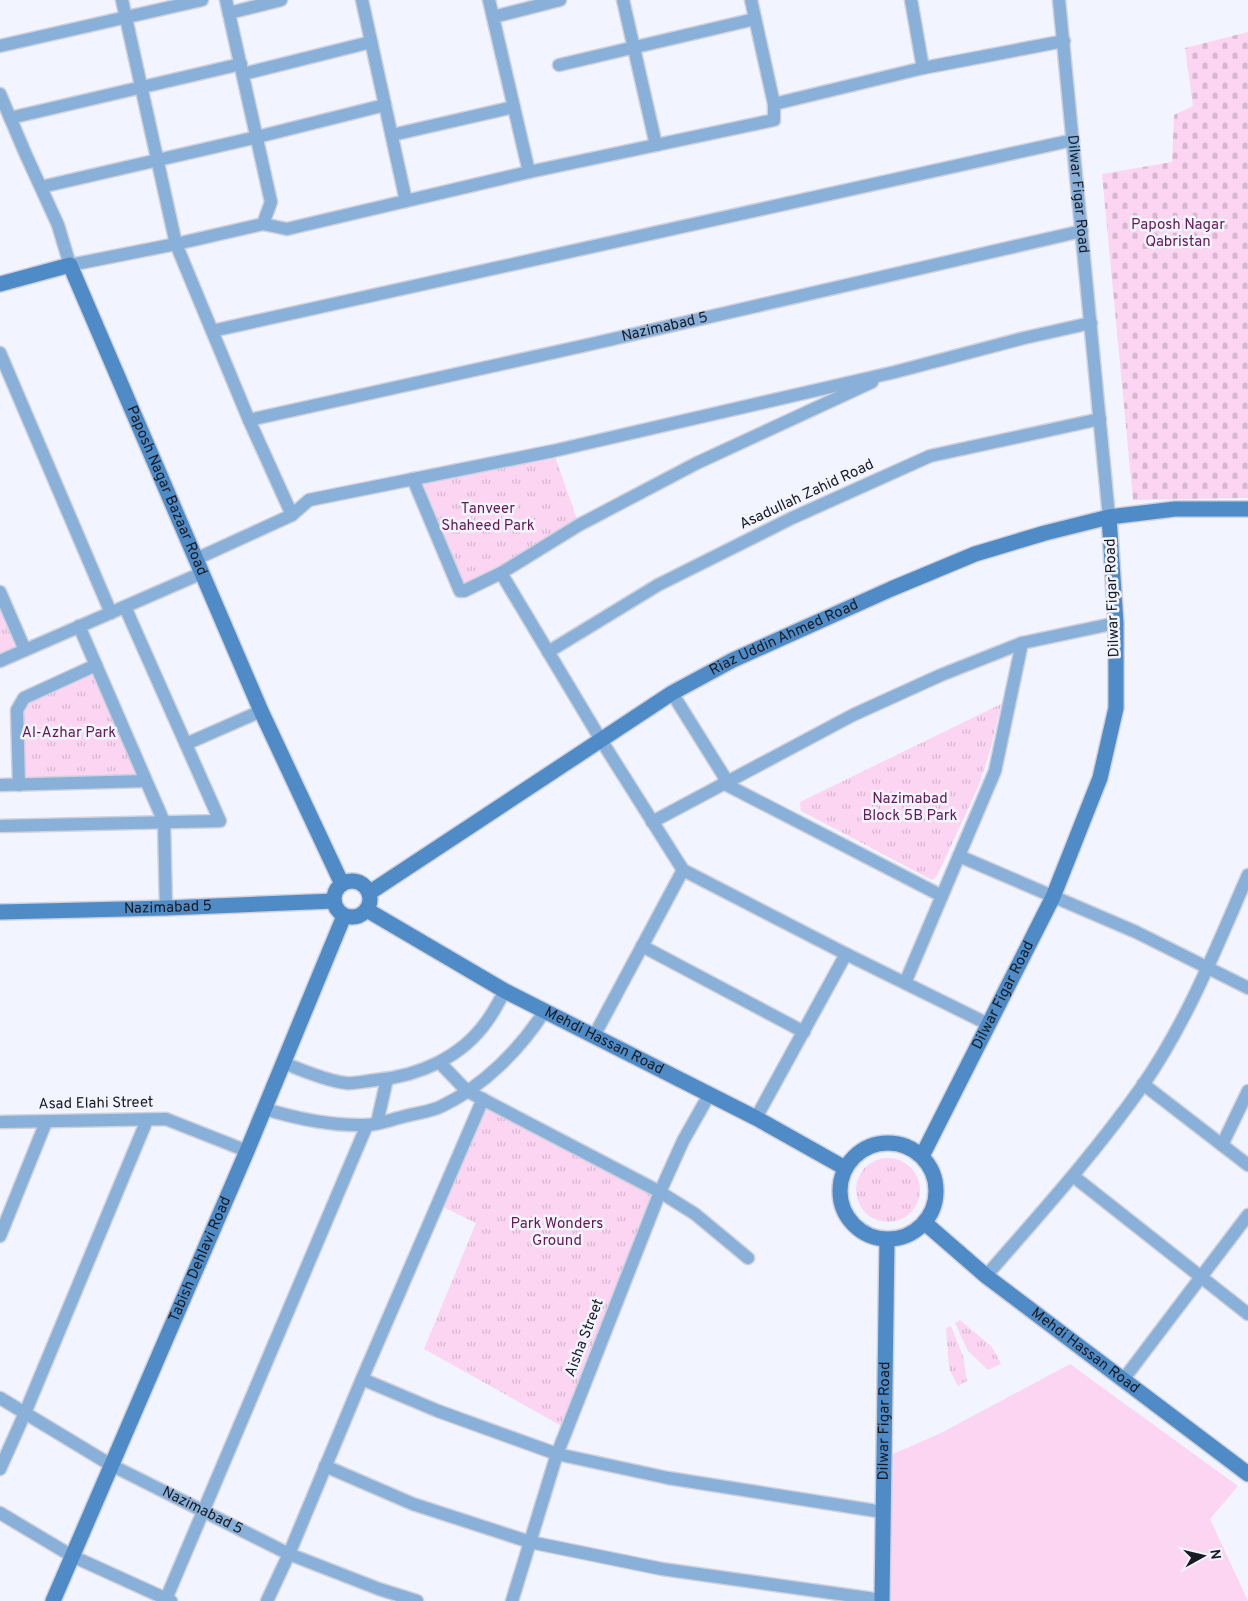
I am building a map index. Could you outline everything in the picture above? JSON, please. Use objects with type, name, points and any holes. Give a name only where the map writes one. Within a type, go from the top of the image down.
[{"type":"street","points":[[122,0],[176,244],[249,420],[292,515]]},
{"type":"street","points":[[0,46],[202,0]]},
{"type":"street","points":[[263,224],[272,202],[228,6],[281,0]]},
{"type":"street","points":[[362,0],[406,201]]},
{"type":"street","points":[[489,0],[529,172]]},
{"type":"street","points":[[493,17],[560,0]]},
{"type":"street","points":[[623,0],[656,145]]},
{"type":"street","points":[[912,0],[923,68]]},
{"type":"street","name":"Dilwar Figar Road","points":[[922,1156],[1053,897],[1100,778],[1116,708],[1116,624],[1109,517],[1059,0]]},
{"type":"street","points":[[0,284],[70,265],[263,224],[288,229],[529,172],[774,120],[774,104],[755,19],[754,1]]},
{"type":"street","points":[[559,65],[755,19]]},
{"type":"street","points":[[774,104],[923,68],[1064,41]]},
{"type":"street","points":[[10,118],[141,88],[371,42]]},
{"type":"street","name":"Paposh Nagar Bazaar Road","points":[[0,94],[58,225],[70,265],[260,711],[342,884]]},
{"type":"street","points":[[41,188],[385,105]]},
{"type":"street","points":[[392,135],[514,107]]},
{"type":"street","points":[[212,331],[1073,140]]},
{"type":"street","name":"Nazimabad 5","points":[[249,420],[587,345],[1082,231]]},
{"type":"street","points":[[0,661],[125,607],[292,515],[309,500],[553,451],[895,372],[1091,323]]},
{"type":"street","points":[[0,353],[111,613]]},
{"type":"street","points":[[413,479],[460,591],[464,591],[501,573],[579,525],[697,462],[895,372]]},
{"type":"street","name":"Asadullah Zahid Road","points":[[548,652],[658,585],[792,518],[930,456],[1100,419]]},
{"type":"street","name":"Riaz Uddin Ahmed Road","points":[[370,893],[672,693],[733,660],[891,589],[974,554],[1109,517],[1175,509],[1248,510]]},
{"type":"street","points":[[501,573],[601,740],[683,870],[846,954],[988,1024]]},
{"type":"street","points":[[0,592],[25,650]]},
{"type":"street","points":[[0,826],[220,821],[125,607]]},
{"type":"street","points":[[652,822],[853,715],[941,675],[1022,643],[1116,624]]},
{"type":"street","points":[[79,626],[164,822],[166,908]]},
{"type":"street","points":[[904,983],[995,771],[1022,643]]},
{"type":"street","points":[[19,785],[17,710],[24,698],[96,665]]},
{"type":"street","points":[[672,693],[725,782],[942,896]]},
{"type":"street","points":[[186,744],[260,711]]},
{"type":"street","points":[[0,785],[145,781]]},
{"type":"street","points":[[959,856],[1136,932],[1248,988]]},
{"type":"street","points":[[594,1036],[683,870]]},
{"type":"street","points":[[986,1276],[1073,1176],[1143,1084],[1178,1028],[1207,969],[1248,875]]},
{"type":"street","points":[[347,881],[358,882],[367,888],[370,893],[370,905],[367,910],[357,917],[344,916],[339,912],[334,900],[334,894],[342,884],[347,881]]},
{"type":"street","name":"Nazimabad 5","points":[[0,912],[166,908],[334,900]]},
{"type":"street","name":"Mehdi Hassan Road","points":[[367,910],[504,991],[756,1118],[845,1168]]},
{"type":"street","name":"Tabish Dehlavi Road","points":[[53,1601],[247,1151],[344,916]]},
{"type":"street","points":[[642,946],[804,1032]]},
{"type":"street","points":[[756,1118],[846,954]]},
{"type":"street","points":[[284,1063],[306,1072],[346,1083],[387,1079],[418,1071],[440,1063],[473,1038],[488,1021],[504,991]]},
{"type":"street","points":[[264,1109],[300,1120],[335,1124],[372,1124],[442,1107],[467,1091],[506,1059],[530,1034],[544,1012]]},
{"type":"street","points":[[440,1063],[467,1091],[660,1192],[694,1214],[748,1258]]},
{"type":"street","points":[[0,1513],[72,1556],[168,1600],[204,1511],[372,1124],[387,1079]]},
{"type":"street","points":[[1143,1084],[1248,1165]]},
{"type":"street","points":[[1222,1144],[1248,1091]]},
{"type":"street","name":"Aisha Street","points":[[512,1601],[557,1454],[660,1192],[683,1141],[709,1095]]},
{"type":"street","points":[[267,1601],[289,1554],[482,1098]]},
{"type":"street","name":"Asad Elahi Street","points":[[0,1122],[166,1119],[247,1151]]},
{"type":"street","points":[[0,1469],[147,1120]]},
{"type":"street","points":[[0,1236],[46,1122]]},
{"type":"street","points":[[879,1143],[896,1143],[912,1149],[922,1156],[930,1168],[934,1179],[936,1196],[933,1208],[925,1222],[904,1237],[887,1240],[867,1236],[854,1226],[845,1214],[840,1198],[840,1181],[845,1168],[856,1155],[870,1146],[879,1143]]},
{"type":"street","points":[[1073,1176],[1248,1314]]},
{"type":"street","points":[[1123,1380],[1248,1215]]},
{"type":"street","name":"Mehdi Hassan Road","points":[[925,1222],[986,1276],[1248,1474]]},
{"type":"street","name":"Dilwar Figar Road","points":[[882,1600],[887,1240]]},
{"type":"street","points":[[362,1379],[438,1411],[557,1454],[668,1478],[883,1512]]},
{"type":"street","name":"Nazimabad 5","points":[[0,1398],[111,1465],[289,1554],[417,1601]]},
{"type":"street","points":[[325,1466],[414,1504],[530,1542],[662,1569],[882,1600]]},
{"type":"green space","name":"Paposh Nagar Qabristan","points":[[1248,32],[1248,498],[1133,500],[1102,174],[1172,162],[1174,115],[1193,106],[1185,48]]},
{"type":"green space","name":"Tanveer Shaheed Park","points":[[553,451],[579,525],[460,591],[413,479]]},
{"type":"green space","points":[[0,592],[25,650],[0,661]]},
{"type":"green space","name":"Al-Azhar Park","points":[[96,665],[145,781],[19,785],[17,710],[24,698]]},
{"type":"green space","name":"Nazimabad Block 5B Park","points":[[1001,704],[991,748],[979,785],[937,876],[932,880],[801,811],[800,802]]},
{"type":"green space","name":"Park Wonders Ground","points":[[483,1099],[660,1192],[567,1429],[424,1349],[476,1223],[437,1204]]},
{"type":"green space","points":[[888,1158],[906,1164],[914,1172],[920,1190],[914,1208],[906,1216],[888,1222],[870,1216],[862,1208],[856,1190],[862,1172],[870,1164]]},
{"type":"green space","points":[[960,1320],[992,1347],[1001,1364],[988,1370],[968,1351],[955,1323]]},
{"type":"green space","points":[[951,1326],[963,1356],[967,1381],[958,1386],[949,1369],[946,1328]]},
{"type":"green space","points":[[1070,1364],[1238,1486],[1210,1519],[1248,1601],[882,1601],[884,1458],[941,1433]]}]
